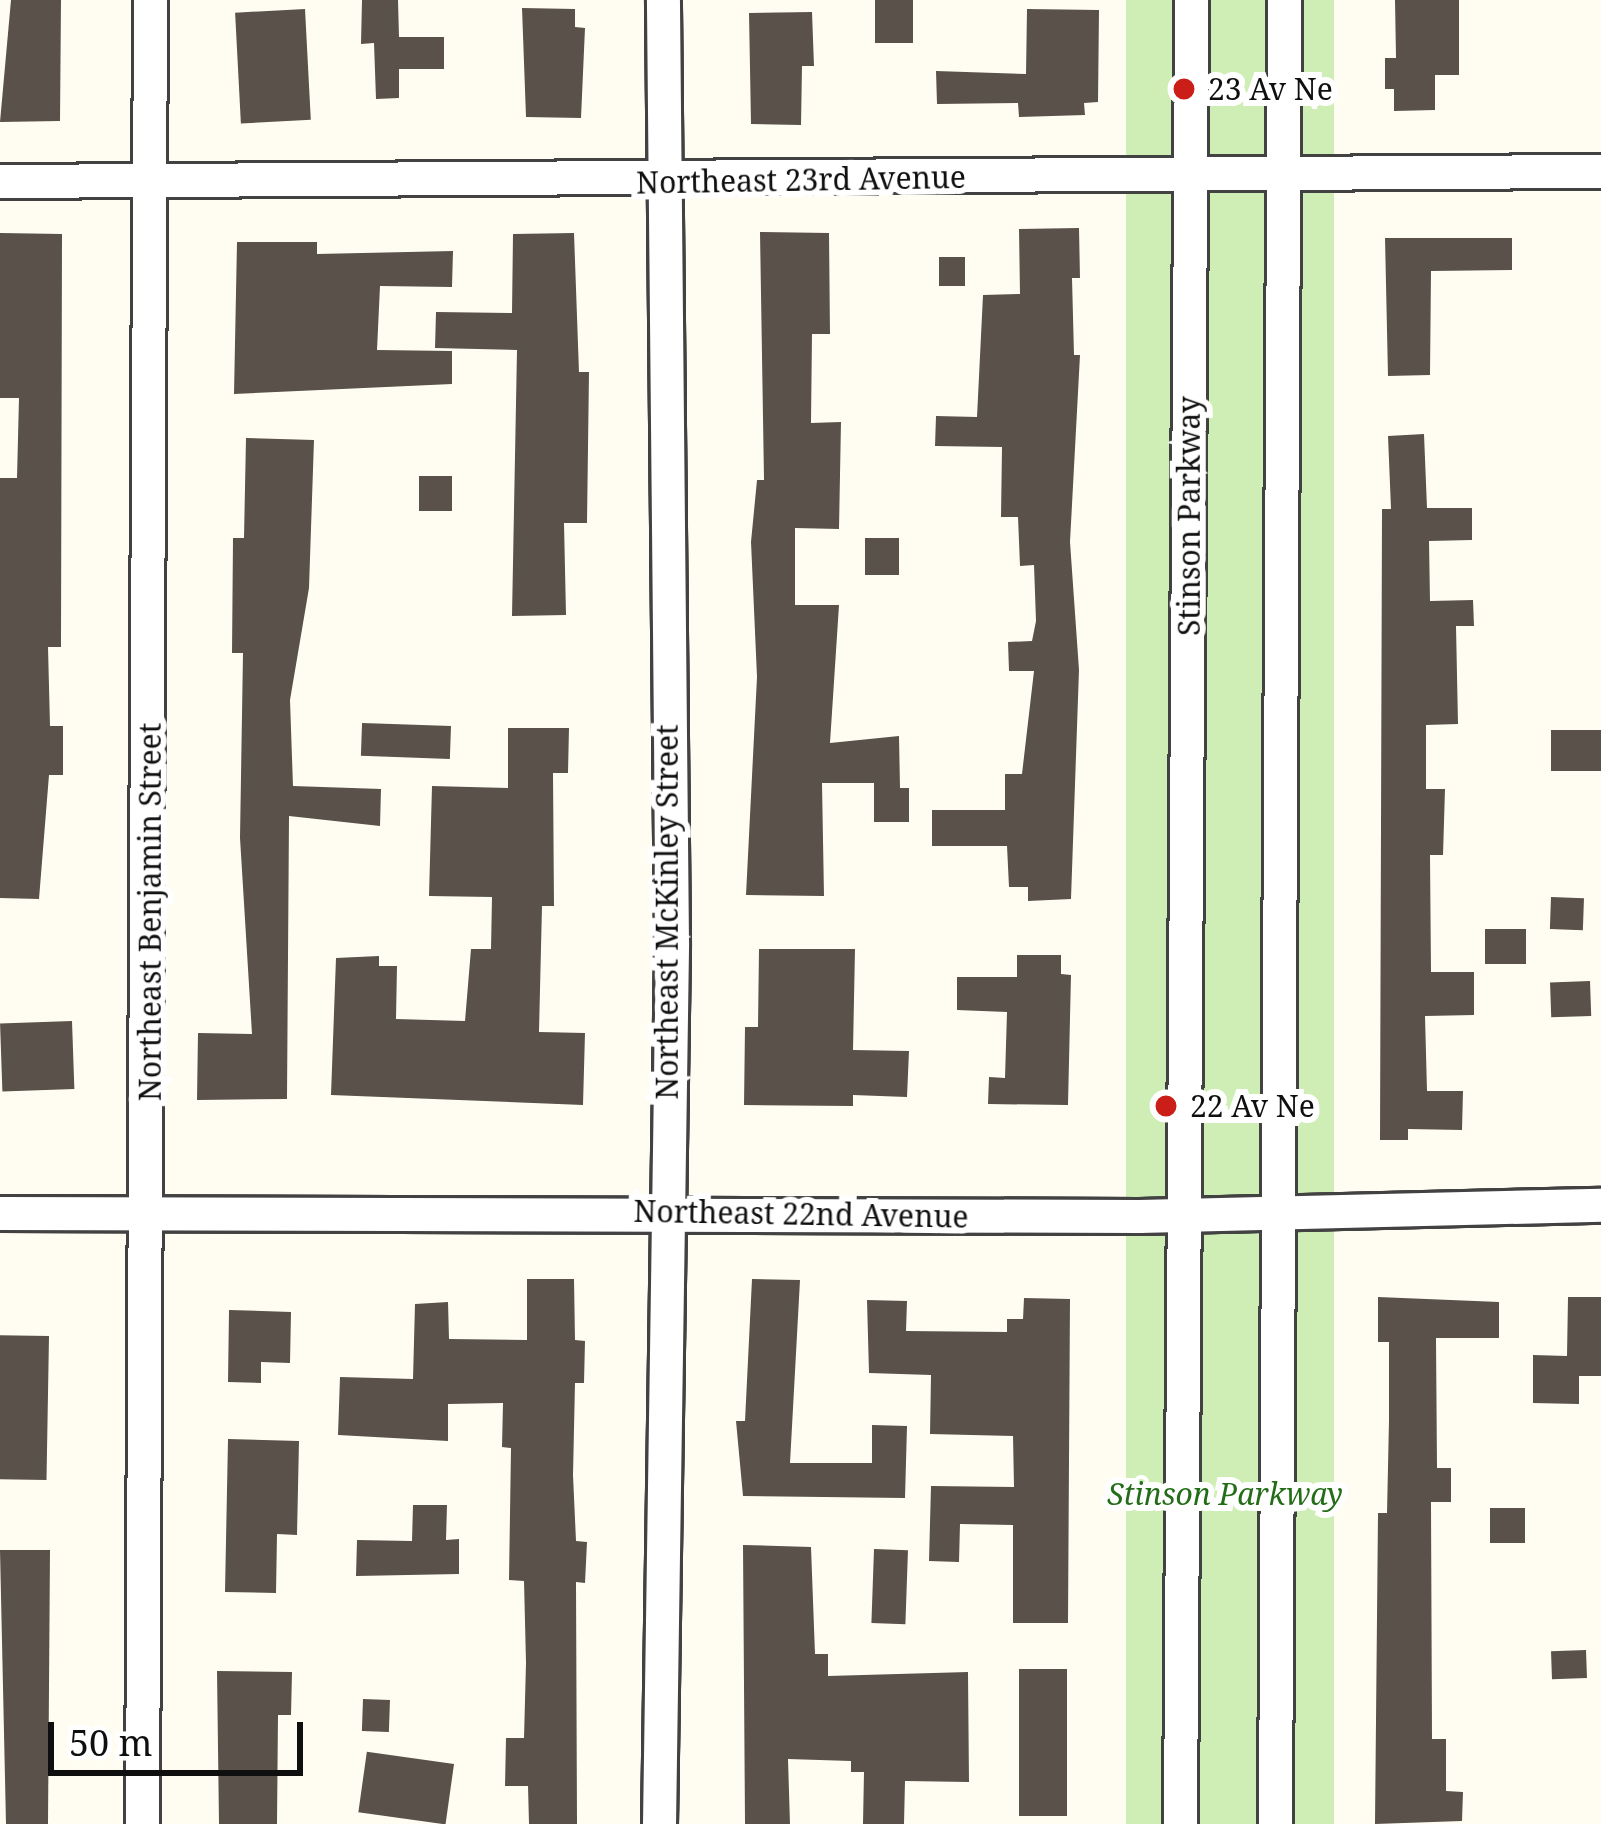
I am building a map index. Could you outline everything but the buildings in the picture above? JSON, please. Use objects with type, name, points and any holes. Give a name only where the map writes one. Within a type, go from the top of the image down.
[{"type":"street","name":"Northeast Benjamin Street","points":[[142,1824],[150,0]]},
{"type":"street","name":"Northeast McKinley Street","points":[[658,1824],[663,1211],[672,943],[661,183],[663,0]]},
{"type":"street","name":"Stinson Parkway","points":[[1180,1824],[1191,0]]},
{"type":"street","points":[[1275,1824],[1284,0]]},
{"type":"street","name":"Northeast 23rd Avenue","points":[[0,181],[661,183],[1601,172]]},
{"type":"street","name":"Northeast 22nd Avenue","points":[[0,1213],[1186,1215],[1601,1204]]},
{"type":"green space","name":"Stinson Parkway","points":[[1126,0],[1334,0],[1334,1824],[1126,1824]]},
{"type":"place","name":"23 Av Ne","points":[[1184,89]]},
{"type":"place","name":"22 Av Ne","points":[[1166,1106]]}]
